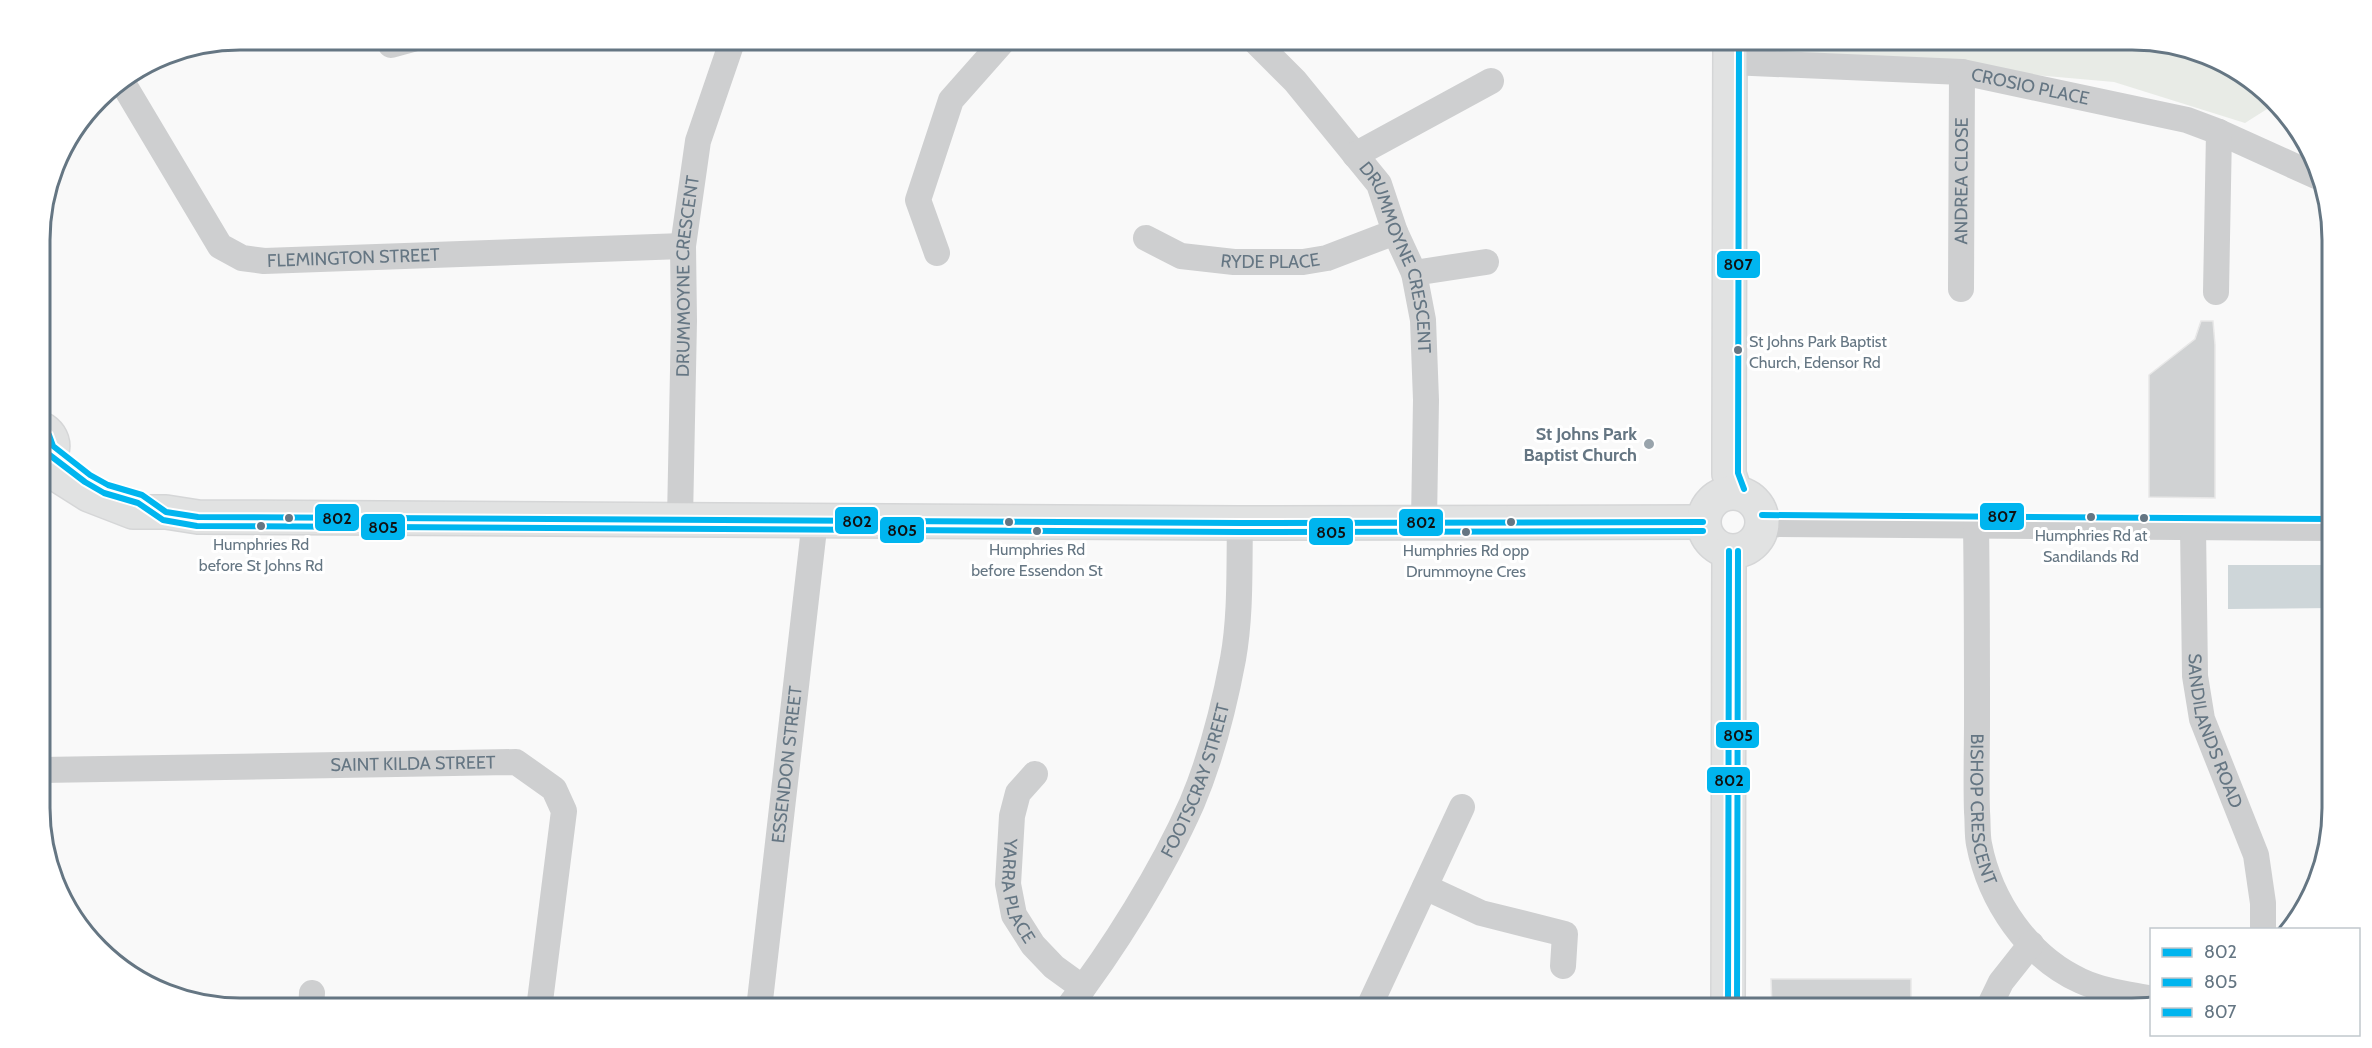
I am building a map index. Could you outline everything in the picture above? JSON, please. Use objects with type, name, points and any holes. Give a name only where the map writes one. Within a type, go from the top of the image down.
[{"type":"main road","points":[[1730,51],[1729,474],[1735,492]]},
{"type":"main road","points":[[50,457],[89,495],[133,512],[166,512],[198,517],[1240,523],[1703,522]]},
{"type":"main road","points":[[1735,492],[1743,494],[1757,504],[1761,512],[1762,524],[1757,540],[1749,547],[1729,551],[1719,548],[1711,541],[1703,522],[1705,512],[1717,497],[1735,492]]},
{"type":"main road","points":[[1728,998],[1729,551]]},
{"type":"street","name":"DRUMMOYNE CRESCENT","points":[[680,519],[684,321],[683,246],[698,141],[729,50]]},
{"type":"street","points":[[937,253],[918,200],[951,100],[995,50]]},
{"type":"street","name":"DRUMMOYNE CRESCENT","points":[[1264,50],[1295,81],[1379,184],[1395,232],[1414,273],[1423,320],[1426,400],[1424,522]]},
{"type":"street","name":"CROSIO PLACE","points":[[1730,51],[1962,72],[2187,120],[2310,173]]},
{"type":"street","name":"ANDREA CLOSE","points":[[1961,289],[1962,72]]},
{"type":"street","points":[[1355,155],[1491,81]]},
{"type":"street","name":"FLEMINGTON STREET","points":[[126,88],[220,246],[242,258],[264,261],[683,246]]},
{"type":"street","points":[[2216,292],[2219,132]]},
{"type":"street","name":"RYDE PLACE","points":[[1146,238],[1180,256],[1234,262],[1303,262],[1327,258],[1395,232]]},
{"type":"street","points":[[1414,273],[1486,262]]},
{"type":"street","name":"ESSENDON STREET","points":[[760,998],[815,520]]},
{"type":"street","name":"FOOTSCRAY STREET","points":[[1075,998],[1135,908],[1170,847],[1192,802],[1208,759],[1233,658],[1239,603],[1240,523]]},
{"type":"street","points":[[1762,524],[2322,528]]},
{"type":"street","name":"BISHOP CRESCENT","points":[[1976,525],[1979,843],[2002,905],[2038,954],[2055,967],[2082,982],[2146,998]]},
{"type":"street","name":"SANDILANDS ROAD","points":[[2193,527],[2197,699],[2202,719],[2256,855],[2263,903],[2263,928]]},
{"type":"street","name":"SAINT KILDA STREET","points":[[50,770],[516,762],[555,789],[564,811],[540,998]]},
{"type":"street","name":"YARRA PLACE","points":[[1035,774],[1017,793],[1012,816],[1008,884],[1014,915],[1033,945],[1054,967],[1083,988]]},
{"type":"street","points":[[1373,998],[1462,807]]},
{"type":"street","points":[[1425,886],[1481,913],[1565,934],[1563,966]]},
{"type":"street","points":[[1993,998],[2001,982],[2031,944]]},
{"type":"shaded area","points":[[2145,50],[2170,53],[2205,64],[2228,75],[2269,108],[2245,123],[2114,82],[2012,73],[1945,59],[1764,51]]},
{"type":"shaded area","points":[[2228,565],[2322,565],[2322,608],[2228,609]]},
{"type":"building","points":[[2201,321],[2213,321],[2215,345],[2215,498],[2149,497],[2149,375],[2195,339]]},
{"type":"building","points":[[1771,979],[1911,979],[1911,998],[1772,998]]},
{"type":"transit line","name":"807","points":[[1739,50],[1738,473],[1744,489]]},
{"type":"transit line","name":"802","points":[[50,438],[53,446],[90,475],[108,485],[142,495],[166,512],[198,517],[1240,523],[1703,522]]},
{"type":"transit line","name":"805","points":[[50,455],[85,482],[104,493],[138,503],[163,520],[197,526],[1240,532],[1703,531]]},
{"type":"transit line","name":"807","points":[[1762,515],[2322,519]]},
{"type":"transit line","name":"802","points":[[1728,998],[1729,551]]},
{"type":"transit line","name":"805","points":[[1737,998],[1738,551]]},
{"type":"place","name":"St Johns Park Baptist Church, Edensor Rd","points":[[1738,350]]},
{"type":"place","name":"St Johns Park Baptist Church","points":[[1649,444]]},
{"type":"place","name":"Humphries Rd at Sandilands Rd","points":[[2091,517]]},
{"type":"place","name":"Humphries Rd before St Johns Rd","points":[[261,526]]},
{"type":"place","name":"Humphries Rd before Essendon St","points":[[1037,531]]},
{"type":"place","name":"Humphries Rd opp Drummoyne Cres","points":[[1466,532]]}]
